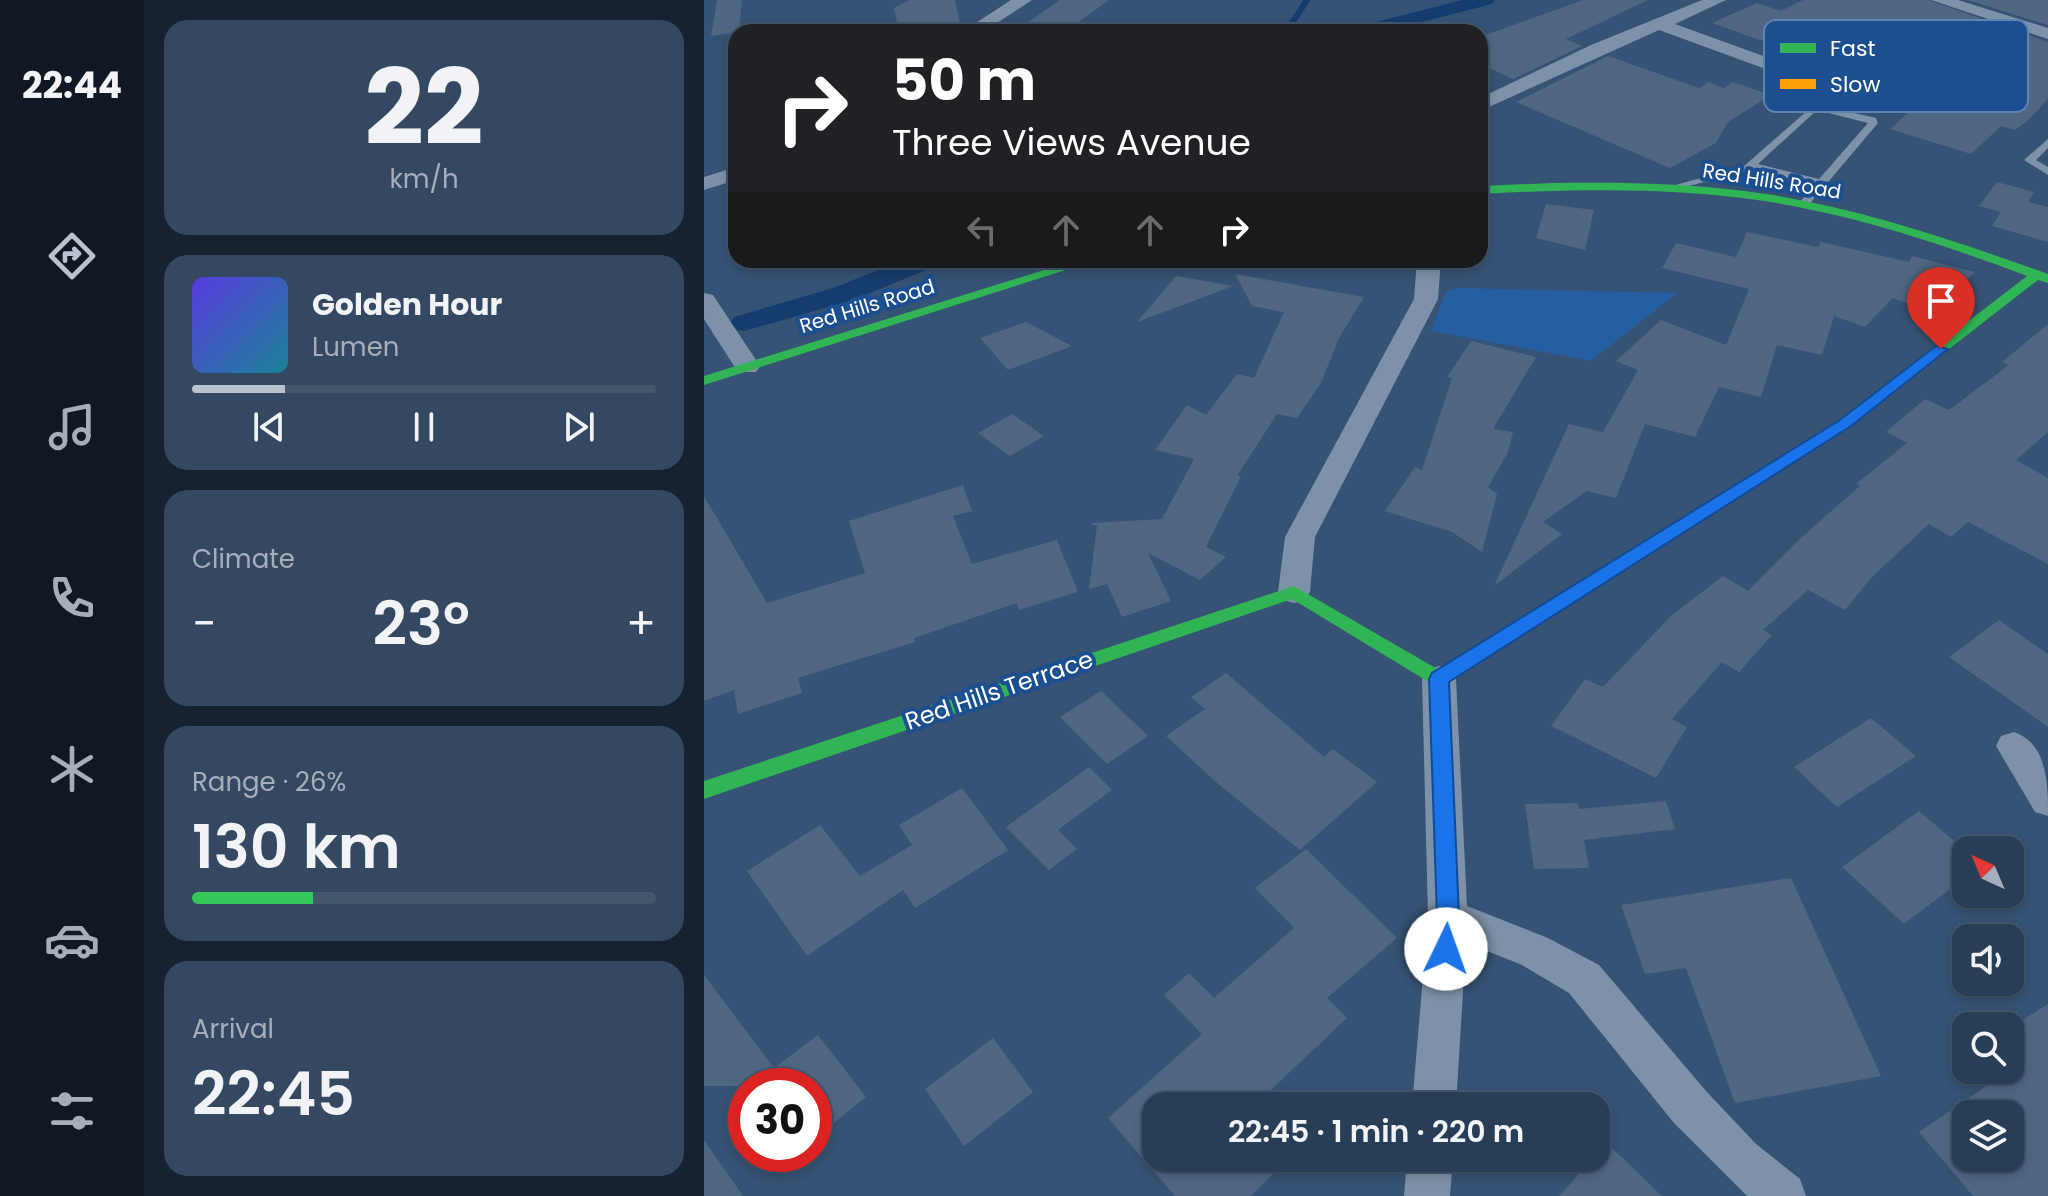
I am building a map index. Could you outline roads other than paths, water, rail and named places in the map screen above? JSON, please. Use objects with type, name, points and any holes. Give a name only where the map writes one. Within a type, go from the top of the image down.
[{"type":"street","points":[[984,24],[1023,0]]},
{"type":"street","points":[[1488,101],[1717,0]]},
{"type":"street","points":[[1940,0],[2004,20]]},
{"type":"street","points":[[1659,24],[1764,62]]},
{"type":"street","points":[[2028,28],[2048,34]]},
{"type":"street","points":[[704,184],[728,176]]},
{"type":"street","name":"Red Hills Road","points":[[1488,190],[1562,186],[1668,188],[1803,205],[1901,230],[2042,277]]},
{"type":"street","name":"Red Hills Road","points":[[704,381],[1064,268]]},
{"type":"street","points":[[1428,268],[1426,299],[1300,537],[1294,592],[1439,679]]},
{"type":"street","points":[[1439,679],[1845,423],[2042,277]]},
{"type":"street","points":[[704,300],[747,366]]},
{"type":"street","name":"Red Hills Terrace","points":[[704,790],[1294,592]]},
{"type":"street","points":[[1435,1092],[1448,917],[1439,679]]},
{"type":"street","points":[[2014,746],[2048,801]]},
{"type":"street","points":[[1448,917],[1534,951],[1584,979],[1690,1107],[1740,1160],[1783,1196]]},
{"type":"street","points":[[1427,1196],[1429,1172]]},
{"type":"lane","points":[[1668,188],[1752,166],[1810,112]]},
{"type":"lane","points":[[1803,205],[1873,123],[1872,120],[1837,112]]},
{"type":"lane","points":[[2048,142],[2029,160],[2048,172]]},
{"type":"lane","points":[[1752,166],[1821,183]]},
{"type":"waterway","points":[[1291,24],[1307,0]]},
{"type":"waterway","points":[[1390,24],[1485,0]]},
{"type":"waterway","points":[[744,323],[843,294],[907,268]]}]
